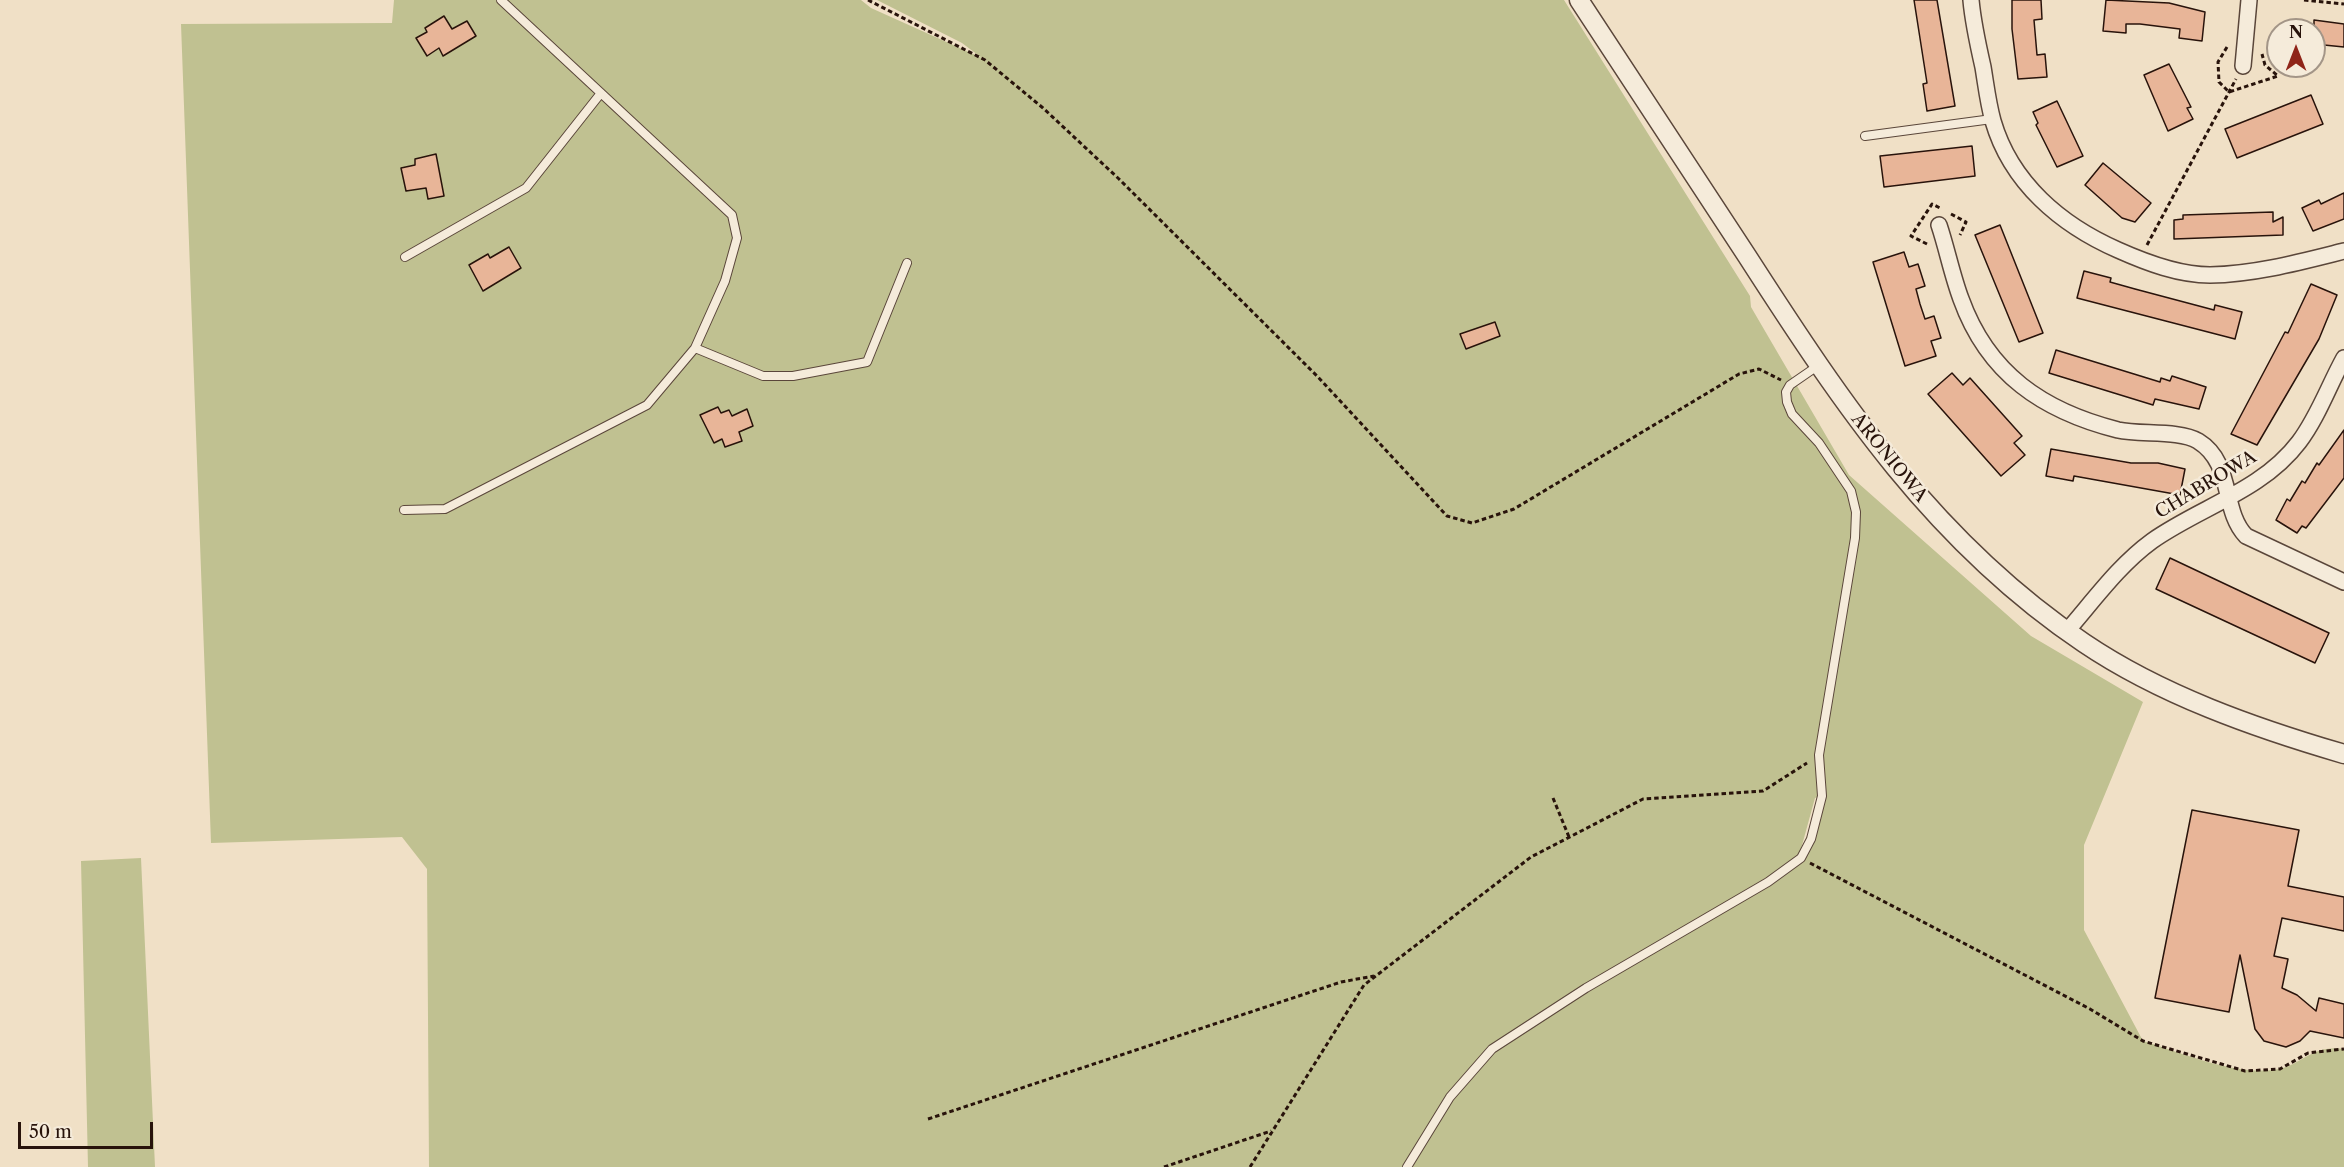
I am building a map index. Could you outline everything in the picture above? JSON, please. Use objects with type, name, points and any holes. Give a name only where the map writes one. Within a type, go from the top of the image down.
[{"type":"street","name":"ARONIOWA","points":[[1579,0],[1860,425],[1914,492],[2001,579],[2067,631],[2118,664],[2160,685],[2272,731],[2344,754]]},
{"type":"street","points":[[1971,0],[1992,119],[2013,166],[2037,197],[2085,234],[2139,260],[2174,270],[2208,275],[2277,268],[2344,251]]},
{"type":"street","points":[[2243,66],[2249,0]]},
{"type":"street","points":[[1939,225],[1961,300],[1972,325],[1990,354],[2018,386],[2061,412],[2096,424],[2128,432],[2197,440],[2207,448],[2227,482],[2232,514],[2246,536],[2344,582]]},
{"type":"street","name":"CHABROWA","points":[[2067,631],[2117,572],[2150,543],[2182,520],[2230,498],[2256,482],[2298,443],[2315,416],[2344,358]]},
{"type":"lane","points":[[404,510],[445,509],[647,405],[695,348],[724,281],[737,238],[732,215],[501,0]]},
{"type":"lane","points":[[405,257],[526,188],[601,93]]},
{"type":"lane","points":[[1864,136],[1992,119]]},
{"type":"lane","points":[[695,348],[763,376],[793,376],[867,362],[907,263]]},
{"type":"lane","points":[[1407,1167],[1450,1097],[1482,1057],[1500,1042],[1586,988],[1768,882],[1801,858],[1811,838],[1822,796],[1819,755],[1855,538],[1856,512],[1851,491],[1843,475],[1820,443],[1792,414],[1786,392],[1790,385],[1819,365]]},
{"type":"path","points":[[868,0],[899,18],[985,60],[1043,108],[1119,179],[1317,376],[1447,516],[1472,523],[1514,509],[1738,374],[1759,369],[1790,385]]},
{"type":"path","points":[[2304,0],[2344,4]]},
{"type":"path","points":[[2139,260],[2243,66]]},
{"type":"path","points":[[1935,248],[1911,236],[1932,204],[1966,222],[1956,243]]},
{"type":"path","points":[[1250,1167],[1364,985],[1531,857],[1643,800],[1763,791],[1819,755]]},
{"type":"path","points":[[1553,798],[1569,837]]},
{"type":"path","points":[[1801,858],[2090,1010],[2143,1041],[2245,1071],[2280,1069],[2308,1053],[2344,1049]]},
{"type":"path","points":[[928,1119],[1341,982],[1376,976]]},
{"type":"path","points":[[1164,1167],[1273,1130]]},
{"type":"green space","points":[[394,0],[861,0],[871,8],[982,58],[962,43],[877,0],[1564,0],[1750,296],[1751,307],[1849,475],[2031,636],[2143,702],[2084,845],[2084,930],[2143,1041],[2228,1067],[2263,1071],[2287,1067],[2324,1049],[2344,1049],[2344,1167],[429,1167],[427,869],[402,837],[211,843],[181,24],[392,23]],"holes":[[[1826,794],[1801,849],[1815,798]]]},
{"type":"green space","points":[[141,858],[155,1167],[88,1167],[81,861]]},
{"type":"building","points":[[1914,0],[1937,0],[1955,106],[1927,111],[1923,84],[1927,83]]},
{"type":"building","points":[[2012,0],[2041,0],[2042,19],[2034,20],[2037,55],[2045,54],[2047,77],[2018,79],[2012,29]]},
{"type":"building","points":[[2106,0],[2169,3],[2205,12],[2202,41],[2179,38],[2180,29],[2140,24],[2126,24],[2126,33],[2103,31]]},
{"type":"building","points":[[444,16],[452,29],[467,21],[476,36],[443,56],[439,48],[427,56],[416,38],[427,32],[425,28]]},
{"type":"building","points":[[2326,22],[2344,24],[2344,47],[2326,45]]},
{"type":"building","points":[[2169,64],[2191,107],[2187,108],[2193,119],[2168,131],[2144,75]]},
{"type":"building","points":[[2311,95],[2323,124],[2237,158],[2225,129]]},
{"type":"building","points":[[2057,101],[2083,156],[2057,167],[2036,125],[2038,123],[2033,112]]},
{"type":"building","points":[[1972,146],[1975,176],[1884,187],[1880,156]]},
{"type":"building","points":[[436,154],[444,196],[428,199],[426,188],[406,191],[401,168],[415,165],[415,159]]},
{"type":"building","points":[[2103,163],[2151,203],[2135,222],[2122,218],[2085,185]]},
{"type":"building","points":[[2344,193],[2344,219],[2313,231],[2302,208],[2319,200],[2321,204]]},
{"type":"building","points":[[2273,212],[2273,222],[2283,217],[2283,235],[2174,239],[2174,220],[2183,219],[2183,215]]},
{"type":"building","points":[[2000,225],[2043,333],[2019,342],[1975,235]]},
{"type":"building","points":[[509,247],[521,268],[483,291],[469,265],[488,254],[490,258]]},
{"type":"building","points":[[1904,252],[1909,267],[1918,264],[1925,286],[1916,289],[1920,304],[1925,319],[1934,316],[1941,338],[1931,341],[1936,356],[1905,366],[1873,262]]},
{"type":"building","points":[[2084,271],[2111,278],[2110,282],[2214,310],[2215,305],[2242,312],[2235,339],[2077,298]]},
{"type":"building","points":[[2311,284],[2337,295],[2319,339],[2257,445],[2231,434],[2285,332],[2288,333]]},
{"type":"building","points":[[1495,322],[1500,336],[1466,349],[1460,334]]},
{"type":"building","points":[[2056,350],[2160,382],[2161,378],[2170,381],[2172,376],[2206,387],[2199,409],[2155,399],[2153,405],[2049,373]]},
{"type":"building","points":[[1952,373],[1963,385],[1970,378],[2022,436],[2014,443],[2025,455],[2001,476],[1928,394]]},
{"type":"building","points":[[718,407],[721,413],[729,410],[732,416],[747,409],[753,426],[739,432],[742,441],[725,447],[722,439],[714,443],[700,415]]},
{"type":"building","points":[[2344,430],[2344,478],[2306,528],[2302,526],[2297,533],[2276,520],[2287,499],[2290,501],[2302,481],[2305,483],[2317,463],[2319,465]]},
{"type":"building","points":[[2051,449],[2131,463],[2158,463],[2185,469],[2180,495],[2074,476],[2073,481],[2046,476]]},
{"type":"building","points":[[2170,558],[2329,633],[2315,663],[2156,589]]},
{"type":"building","points":[[2192,810],[2299,830],[2288,886],[2344,897],[2344,931],[2282,918],[2274,956],[2288,959],[2282,988],[2297,995],[2316,1011],[2319,998],[2344,1004],[2344,1038],[2310,1031],[2300,1041],[2286,1047],[2264,1041],[2255,1029],[2240,955],[2229,1012],[2155,998]]}]
